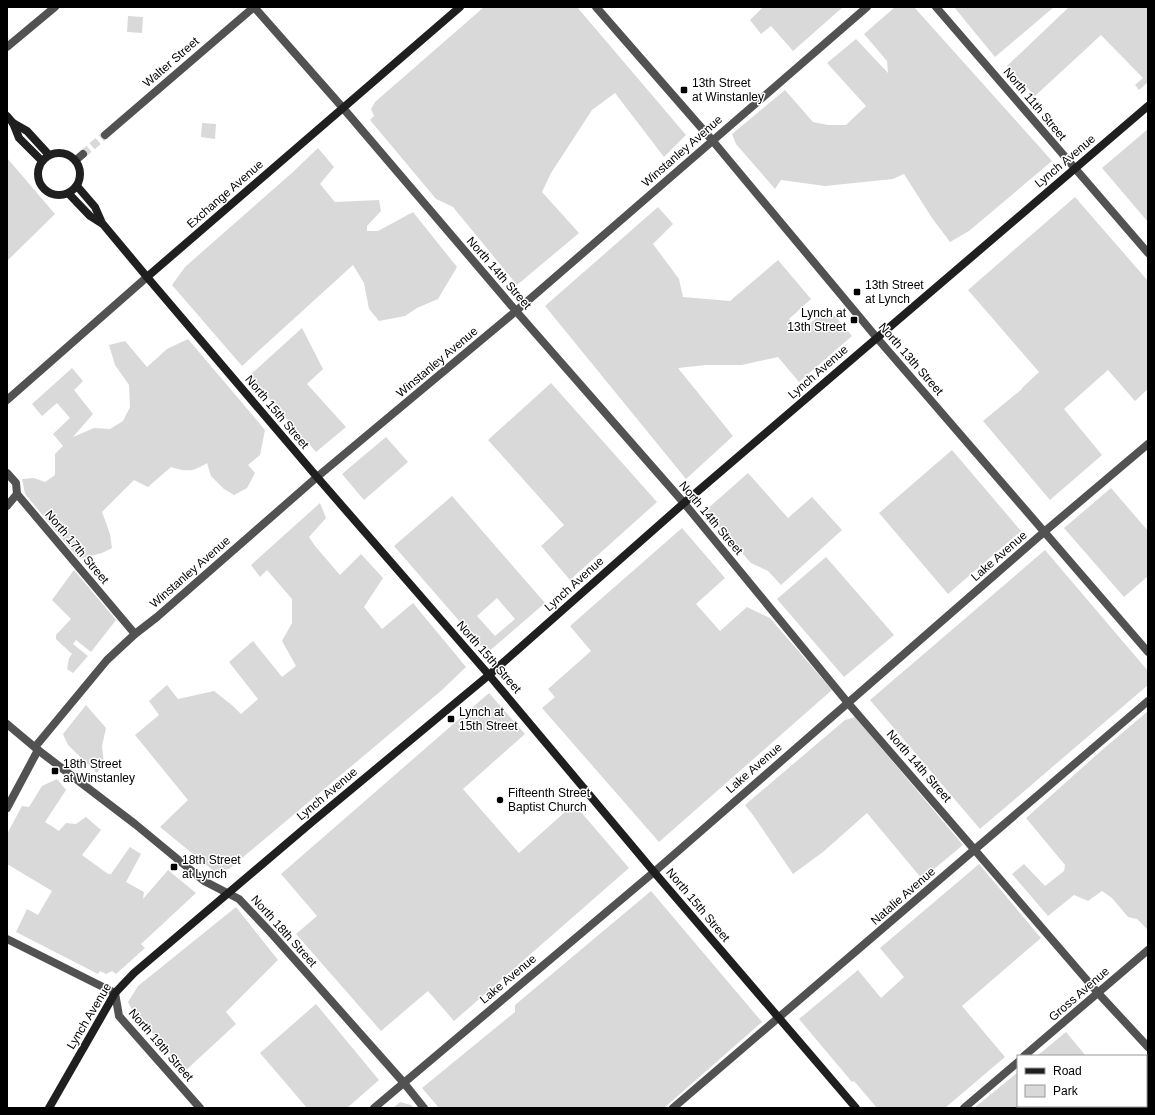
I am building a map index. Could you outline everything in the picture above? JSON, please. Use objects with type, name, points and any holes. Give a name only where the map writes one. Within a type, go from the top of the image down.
[{"type":"street","points":[[7,47],[55,7]]},
{"type":"street","name":"North 14th Street","points":[[254,7],[684,503],[848,703],[1098,993],[1148,1046]]},
{"type":"street","name":"Walter Street","points":[[105,135],[254,7]]},
{"type":"street","name":"Exchange Avenue","points":[[7,400],[460,7]]},
{"type":"street","name":"North 13th Street","points":[[596,7],[712,140],[877,338],[1148,652]]},
{"type":"street","name":"Winstanley Avenue","points":[[7,808],[37,748],[107,660],[316,477],[516,311],[867,7]]},
{"type":"street","name":"North 11th Street","points":[[936,7],[1074,169],[1148,253]]},
{"type":"street","name":"Lynch Avenue","points":[[49,1108],[115,993],[134,973],[490,675],[684,503],[1148,106]]},
{"type":"street","points":[[7,116],[13,123],[19,138],[42,161]]},
{"type":"street","points":[[13,123],[27,131],[49,155]]},
{"type":"street","points":[[55,153],[63,153],[76,160],[79,167],[80,177],[77,186],[69,194],[54,196],[44,190],[38,181],[38,172],[42,161],[49,155],[55,153]]},
{"type":"street","points":[[76,160],[83,154]]},
{"type":"street","name":"North 15th Street","points":[[77,186],[95,208],[102,223],[147,278],[316,477],[490,675],[654,872],[856,1108]]},
{"type":"street","name":"North 15th Street","points":[[69,194],[90,216],[102,223]]},
{"type":"street","name":"Lake Avenue","points":[[374,1108],[654,872],[1044,532],[1148,444]]},
{"type":"street","name":"North 17th Street","points":[[7,473],[16,483],[17,494],[135,634]]},
{"type":"street","points":[[7,506],[17,494]]},
{"type":"street","name":"Natalie Avenue","points":[[673,1108],[1148,701]]},
{"type":"street","name":"North 18th Street","points":[[7,724],[135,824],[204,881],[239,899],[404,1083],[424,1108]]},
{"type":"street","points":[[7,939],[115,993]]},
{"type":"street","name":"Gross Avenue","points":[[1025,1055],[1148,950]]},
{"type":"street","name":"North 19th Street","points":[[115,993],[119,1016],[200,1108]]},
{"type":"street","points":[[964,1108],[1017,1063]]},
{"type":"green space","points":[[484,7],[577,7],[686,135],[664,157],[615,93],[592,110],[551,173],[542,192],[579,233],[517,285],[453,207],[436,199],[370,120],[374,116],[371,109],[375,102]]},
{"type":"green space","points":[[763,7],[843,7],[793,51],[771,26],[761,34],[750,20]]},
{"type":"green space","points":[[895,7],[914,7],[1052,161],[969,231],[950,242],[932,218],[904,174],[893,179],[825,186],[781,180],[775,189],[736,144],[732,134],[785,90],[813,122],[828,125],[846,125],[866,106],[827,63],[856,39],[888,73],[887,61],[864,34]]},
{"type":"green space","points":[[954,7],[1054,7],[995,57]]},
{"type":"green space","points":[[1069,7],[1148,7],[1148,82],[1139,90],[1135,85],[1143,78],[1101,35],[1035,96],[1007,66]]},
{"type":"green space","points":[[128,16],[143,17],[142,33],[127,32]]},
{"type":"green space","points":[[202,123],[216,124],[215,139],[201,137]]},
{"type":"green space","points":[[1148,129],[1148,222],[1102,168]]},
{"type":"green space","points":[[318,148],[334,167],[320,184],[335,202],[379,200],[381,211],[367,226],[367,231],[378,231],[413,212],[457,267],[438,299],[417,308],[405,316],[379,321],[369,309],[364,283],[353,265],[242,366],[172,285],[185,267]]},
{"type":"green space","points":[[7,158],[55,214],[7,261]]},
{"type":"green space","points":[[1075,197],[1148,281],[1148,389],[1135,401],[1108,370],[1064,409],[1102,455],[1050,500],[983,421],[1022,389],[1039,372],[968,290]]},
{"type":"green space","points":[[658,207],[673,224],[653,244],[679,279],[683,297],[730,301],[778,260],[811,299],[789,319],[800,332],[828,308],[852,336],[799,382],[778,357],[742,365],[706,365],[678,368],[733,436],[686,479],[545,306]]},
{"type":"green space","points":[[302,328],[323,369],[307,384],[346,427],[316,452],[249,376]]},
{"type":"green space","points":[[188,339],[265,430],[260,455],[248,465],[255,473],[247,488],[234,495],[224,489],[211,476],[207,463],[194,470],[181,470],[171,467],[148,487],[134,480],[102,512],[110,534],[112,548],[102,553],[79,559],[25,494],[22,479],[34,478],[45,482],[55,475],[55,454],[63,446],[53,434],[70,418],[57,403],[42,416],[32,404],[72,368],[83,381],[74,390],[93,414],[73,437],[94,428],[110,429],[123,421],[130,407],[129,385],[115,365],[109,345],[125,341],[147,367],[167,349]]},
{"type":"green space","points":[[551,383],[657,502],[570,580],[541,546],[564,525],[488,440]]},
{"type":"green space","points":[[386,437],[408,462],[364,500],[342,474]]},
{"type":"green space","points":[[952,450],[1021,531],[948,594],[879,513]]},
{"type":"green space","points":[[748,473],[788,518],[812,497],[842,530],[781,585],[768,571],[751,563],[705,511]]},
{"type":"green space","points":[[1111,488],[1148,531],[1148,576],[1124,597],[1064,528]]},
{"type":"green space","points":[[452,496],[545,603],[487,653],[394,546]],"holes":[[[497,598],[515,619],[495,636],[477,616]]]},
{"type":"green space","points":[[320,503],[326,518],[309,537],[340,575],[361,554],[383,578],[364,607],[382,629],[413,603],[466,667],[442,690],[229,869],[215,872],[160,827],[188,800],[135,735],[159,715],[149,701],[167,685],[178,699],[214,691],[241,714],[258,699],[229,662],[253,641],[282,677],[296,666],[282,641],[292,623],[292,599],[267,570],[260,577],[251,565]]},
{"type":"green space","points":[[682,528],[725,578],[696,604],[720,631],[747,607],[770,618],[832,690],[659,842],[542,708],[555,697],[548,689],[591,651],[570,626]]},
{"type":"green space","points":[[1045,550],[1148,671],[1148,685],[980,829],[870,700]]},
{"type":"green space","points":[[826,557],[894,635],[844,677],[777,599]]},
{"type":"green space","points":[[74,570],[116,620],[91,652],[76,640],[73,644],[88,656],[73,673],[67,669],[69,658],[72,654],[56,639],[56,635],[71,619],[52,600]]},
{"type":"green space","points":[[489,693],[525,734],[463,789],[519,853],[574,804],[629,868],[454,1021],[428,991],[381,1031],[296,934],[317,916],[281,874]]},
{"type":"green space","points":[[86,705],[106,728],[102,746],[104,764],[97,773],[68,745],[63,734]]},
{"type":"green space","points":[[1148,711],[1148,930],[1137,919],[1128,917],[1112,898],[1102,891],[1088,901],[1074,895],[1048,916],[1012,874],[1024,864],[1045,886],[1064,871],[1065,865],[1026,818]]},
{"type":"green space","points":[[855,717],[963,845],[922,879],[867,813],[823,852],[793,874],[745,805],[845,720]]},
{"type":"green space","points":[[57,779],[66,790],[45,822],[59,831],[66,823],[76,824],[86,817],[101,830],[82,855],[108,874],[111,874],[130,847],[141,854],[126,882],[144,892],[143,899],[168,870],[196,893],[141,944],[145,948],[116,974],[112,971],[106,974],[100,971],[98,974],[16,932],[27,909],[38,915],[52,891],[7,864],[7,834],[22,806],[29,807],[42,786]]},
{"type":"green space","points":[[979,864],[1041,938],[962,1006],[1005,1057],[945,1108],[877,1108],[854,1081],[852,1082],[799,1019],[858,970],[881,998],[904,977],[880,948]]},
{"type":"green space","points":[[651,891],[762,1022],[664,1108],[439,1108],[422,1088],[515,1012],[515,1005]]},
{"type":"green space","points":[[236,907],[278,960],[226,1012],[236,1024],[185,1071],[131,1008],[128,1002],[138,986]]},
{"type":"green space","points":[[316,1004],[379,1080],[347,1108],[307,1108],[260,1053]]},
{"type":"green space","points":[[1066,1032],[1085,1055],[1038,1055]]},
{"type":"green space","points":[[1148,1072],[1148,1108],[974,1108],[1017,1073],[1017,1107],[1147,1107]]},
{"type":"green space","points":[[400,1102],[411,1105],[414,1108],[393,1108]]},
{"type":"tunnel","points":[[83,154],[105,135]]},
{"type":"place","name":"13th Street at Winstanley","points":[[684,90]]},
{"type":"place","name":"13th Street at Lynch","points":[[857,292]]},
{"type":"place","name":"Lynch at 13th Street","points":[[854,320]]},
{"type":"place","name":"Lynch at 15th Street","points":[[451,719]]},
{"type":"place","name":"18th Street at Winstanley","points":[[55,771]]},
{"type":"place","name":"Fifteenth Street Baptist Church","points":[[500,800]]},
{"type":"place","name":"18th Street at Lynch","points":[[174,867]]}]
